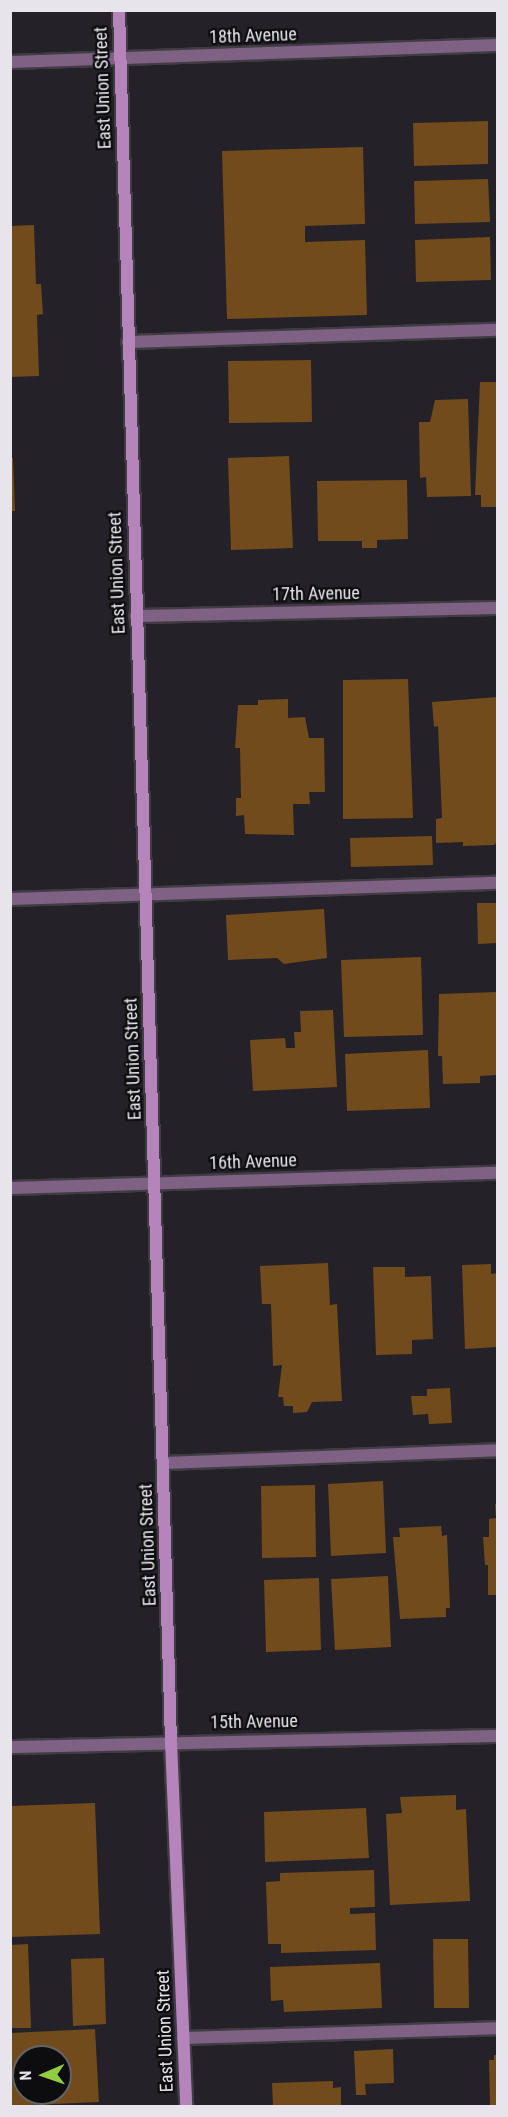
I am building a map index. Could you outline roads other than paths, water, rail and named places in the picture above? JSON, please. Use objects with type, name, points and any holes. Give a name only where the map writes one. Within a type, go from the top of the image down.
[{"type":"main road","name":"East Union Street","points":[[119,10],[171,1742],[186,2106]]},
{"type":"street","name":"18th Avenue","points":[[10,63],[498,45]]},
{"type":"street","points":[[128,342],[498,330]]},
{"type":"street","name":"17th Avenue","points":[[136,616],[498,608]]},
{"type":"street","points":[[10,899],[498,883]]},
{"type":"street","name":"16th Avenue","points":[[10,1188],[498,1173]]},
{"type":"street","points":[[164,1463],[498,1450]]},
{"type":"street","name":"15th Avenue","points":[[10,1747],[498,1736]]},
{"type":"street","points":[[183,2038],[498,2028]]}]
